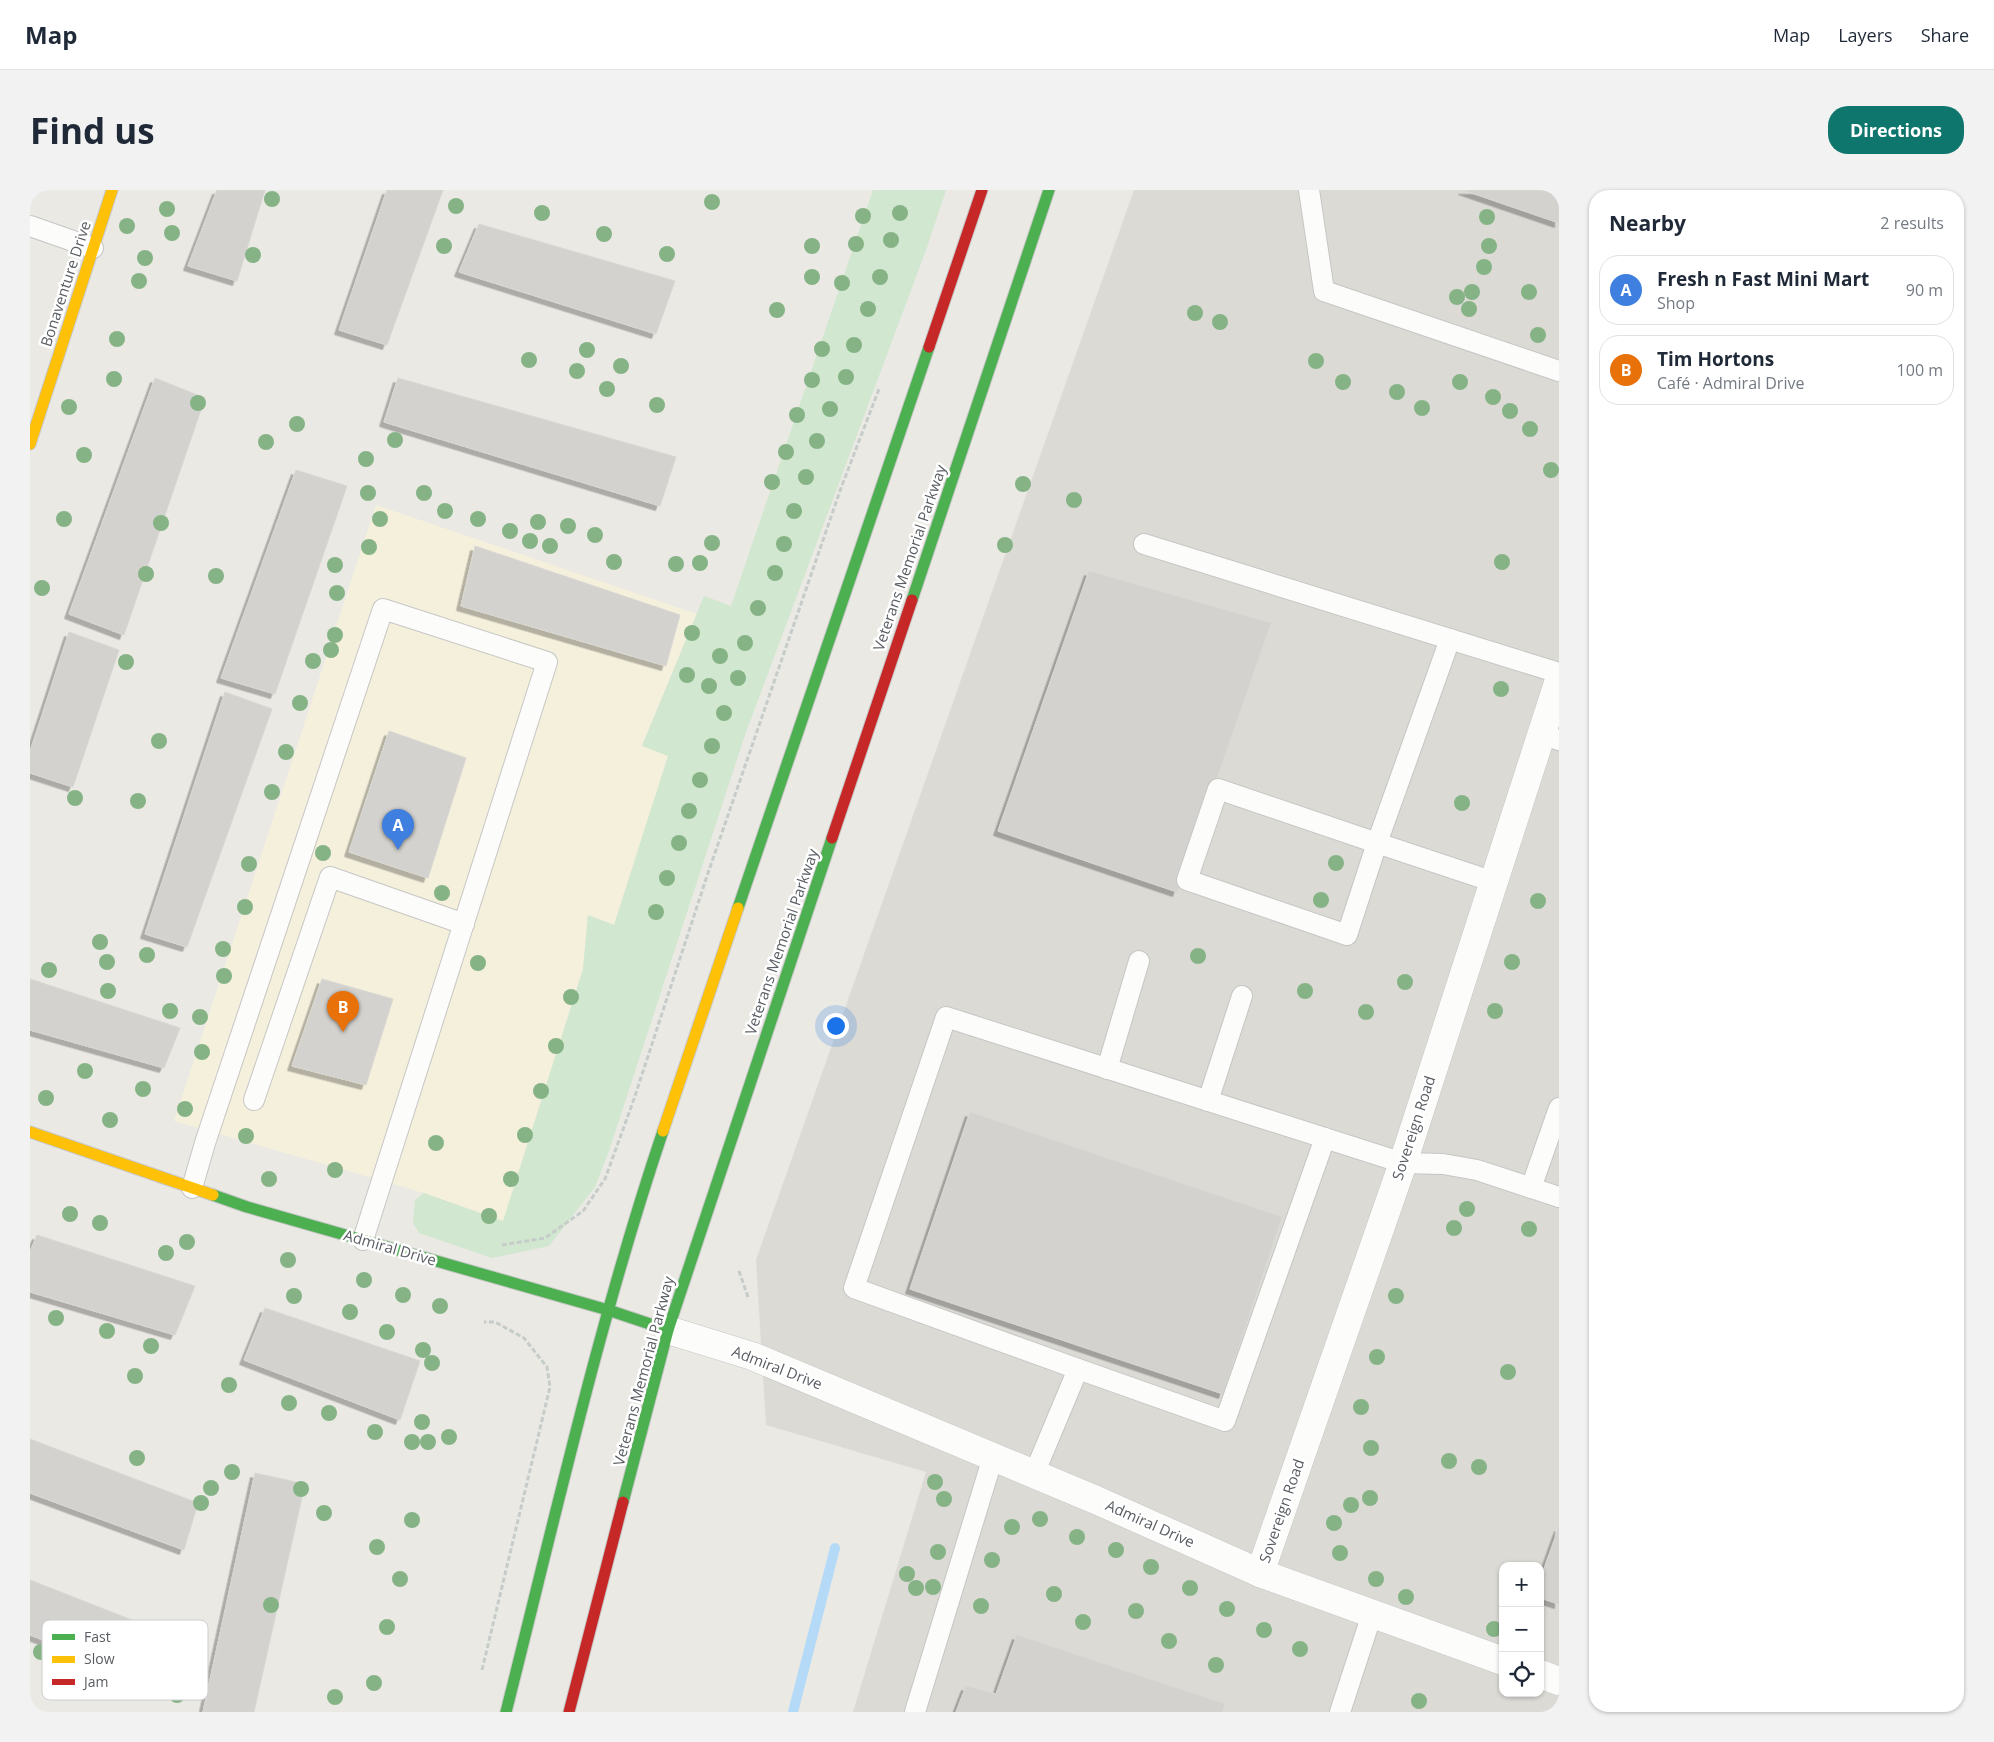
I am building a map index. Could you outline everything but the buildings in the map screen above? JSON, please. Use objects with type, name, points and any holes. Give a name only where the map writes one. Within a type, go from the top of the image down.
[{"type":"main road","name":"Bonaventure Drive","points":[[30,444],[112,190]]},
{"type":"main road","points":[[506,1712],[608,1310],[637,1207],[982,190]]},
{"type":"main road","name":"Veterans Memorial Parkway","points":[[570,1712],[668,1330],[1049,190]]},
{"type":"main road","name":"Admiral Drive","points":[[30,1132],[248,1207],[608,1310],[668,1330]]},
{"type":"street","name":"Sovereign Road","points":[[1260,1573],[1403,1163],[1494,882],[1550,738],[1559,680]]},
{"type":"street","name":"Admiral Drive","points":[[668,1330],[752,1356],[1034,1474],[1260,1573],[1499,1660]]},
{"type":"street","points":[[1544,1675],[1559,1681]]},
{"type":"lane","points":[[1309,190],[1324,291],[1556,365]]},
{"type":"lane","points":[[30,226],[93,248]]},
{"type":"lane","points":[[1144,544],[1559,673]]},
{"type":"lane","points":[[192,1188],[204,1143],[383,609],[547,662],[363,1240]]},
{"type":"lane","points":[[1450,639],[1377,843],[1348,935],[1187,880],[1218,789],[1377,843],[1494,882]]},
{"type":"lane","points":[[254,1100],[330,878],[464,924]]},
{"type":"lane","points":[[1106,1069],[1139,961]]},
{"type":"lane","points":[[1208,1101],[1242,996]]},
{"type":"lane","points":[[1324,1138],[1225,1420],[854,1288],[946,1017],[1403,1163],[1443,1164],[1476,1170],[1559,1197]]},
{"type":"lane","points":[[1531,1188],[1559,1108]]},
{"type":"lane","points":[[1034,1474],[1078,1369]]},
{"type":"lane","points":[[915,1712],[993,1457]]},
{"type":"lane","points":[[1340,1712],[1372,1614]]},
{"type":"path","points":[[502,1245],[545,1238],[583,1211],[605,1179],[634,1099],[706,876],[838,498],[880,386]]},
{"type":"path","points":[[739,1271],[748,1297]]},
{"type":"path","points":[[481,1674],[550,1387],[547,1367],[524,1338],[495,1322],[484,1322]]},
{"type":"shaded area","points":[[1134,190],[1559,190],[1559,1712],[853,1712],[926,1472],[766,1425],[756,1260]]},
{"type":"shaded area","points":[[376,505],[697,614],[642,745],[668,756],[614,925],[588,915],[583,969],[503,1222],[424,1193],[174,1121]]},
{"type":"green space","points":[[873,190],[946,190],[926,250],[745,735],[609,1151],[595,1187],[549,1246],[492,1258],[419,1233],[413,1223],[415,1200],[424,1193],[503,1221],[583,969],[588,915],[614,925],[668,756],[642,746],[704,596],[731,606]]},
{"type":"waterway","points":[[793,1712],[835,1548]]},
{"type":"traffic: fast","points":[[912,600],[1049,190]]},
{"type":"traffic: fast","points":[[738,908],[929,347]]},
{"type":"traffic: fast","points":[[623,1502],[668,1330],[832,838]]},
{"type":"traffic: fast","points":[[506,1712],[598,1347],[618,1275],[663,1131]]},
{"type":"traffic: fast","points":[[213,1195],[247,1207],[608,1310],[668,1330]]},
{"type":"traffic: slow","points":[[30,444],[112,190]]},
{"type":"traffic: slow","points":[[663,1131],[738,908]]},
{"type":"traffic: slow","points":[[30,1132],[213,1195]]},
{"type":"traffic: jam","points":[[929,347],[982,190]]},
{"type":"traffic: jam","points":[[832,838],[912,600]]},
{"type":"traffic: jam","points":[[569,1712],[623,1502]]},
{"type":"place","name":"Fresh n Fast Mini Mart","points":[[398,850]]},
{"type":"place","name":"Tim Hortons","points":[[343,1032]]}]
